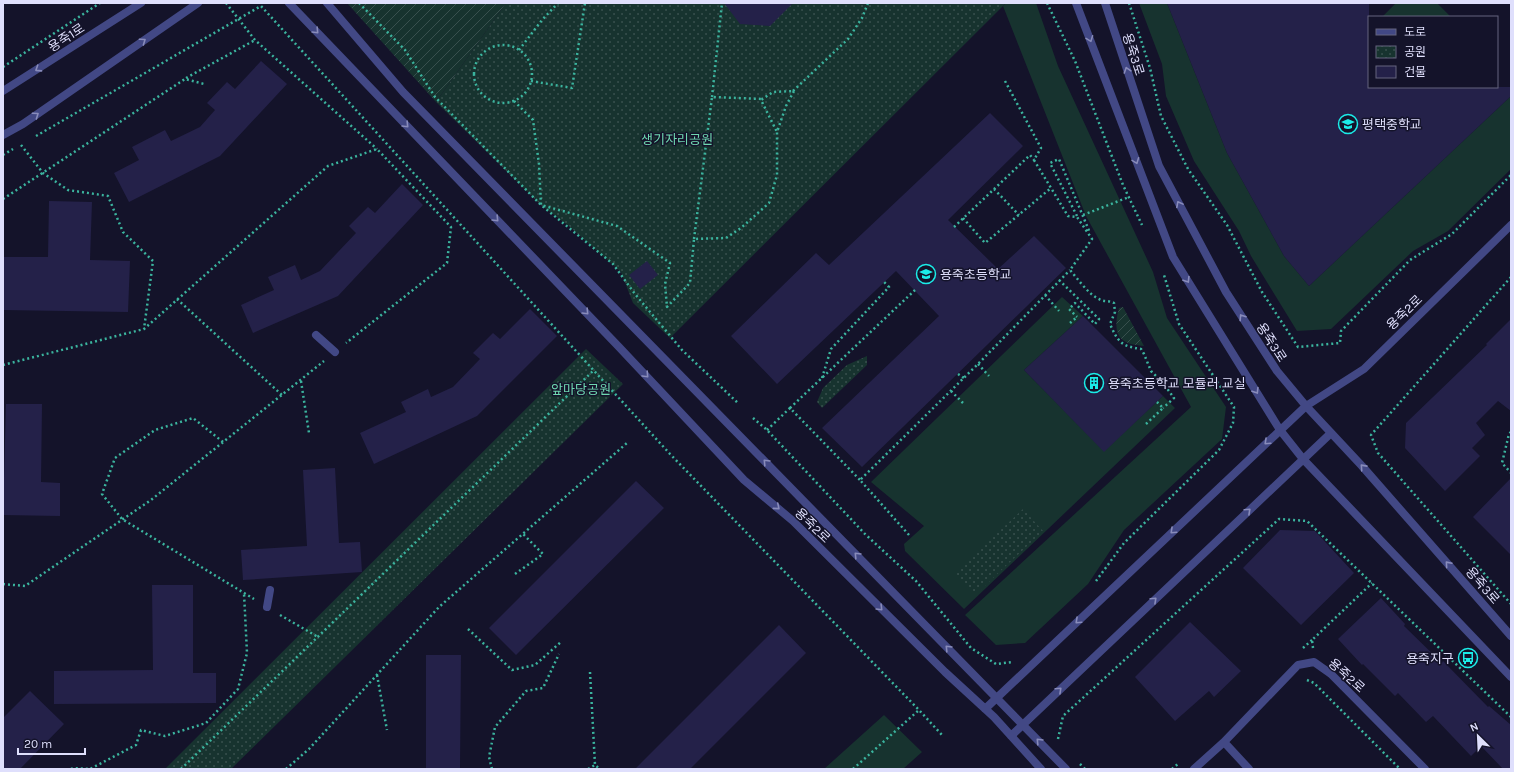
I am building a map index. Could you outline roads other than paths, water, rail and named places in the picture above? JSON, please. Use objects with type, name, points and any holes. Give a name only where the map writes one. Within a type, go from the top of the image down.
[{"type":"street","name":"용죽1로","points":[[3,91],[141,3]]},
{"type":"street","points":[[3,135],[23,124],[198,3]]},
{"type":"street","name":"용죽2로","points":[[289,3],[619,347],[744,480],[793,521],[945,672],[994,717],[1041,769]]},
{"type":"street","points":[[327,3],[403,92],[1066,769]]},
{"type":"street","points":[[1076,3],[1173,257],[1280,430],[1303,459],[1511,677]]},
{"type":"street","name":"용죽3로","points":[[1105,3],[1159,166],[1226,292],[1277,372],[1306,406],[1362,466],[1511,636]]},
{"type":"street","name":"용죽2로","points":[[984,709],[1306,406],[1364,368],[1511,225]]},
{"type":"street","points":[[316,335],[335,352]]},
{"type":"street","points":[[1011,736],[1331,433]]},
{"type":"street","points":[[267,607],[270,590]]},
{"type":"street","name":"용죽2로","points":[[1194,769],[1224,742],[1298,664],[1314,662],[1331,674],[1425,769]]},
{"type":"street","points":[[1224,742],[1249,769]]},
{"type":"place","name":"평택중학교","points":[[1348,124]]},
{"type":"place","name":"용죽초등학교","points":[[926,274]]},
{"type":"place","name":"용죽초등학교 모듈러 교실","points":[[1094,383]]},
{"type":"place","name":"용죽지구","points":[[1468,658]]},
{"type":"park label","name":"생기자리공원","points":[[677,139]]},
{"type":"park label","name":"앞마당공원","points":[[581,389]]}]
